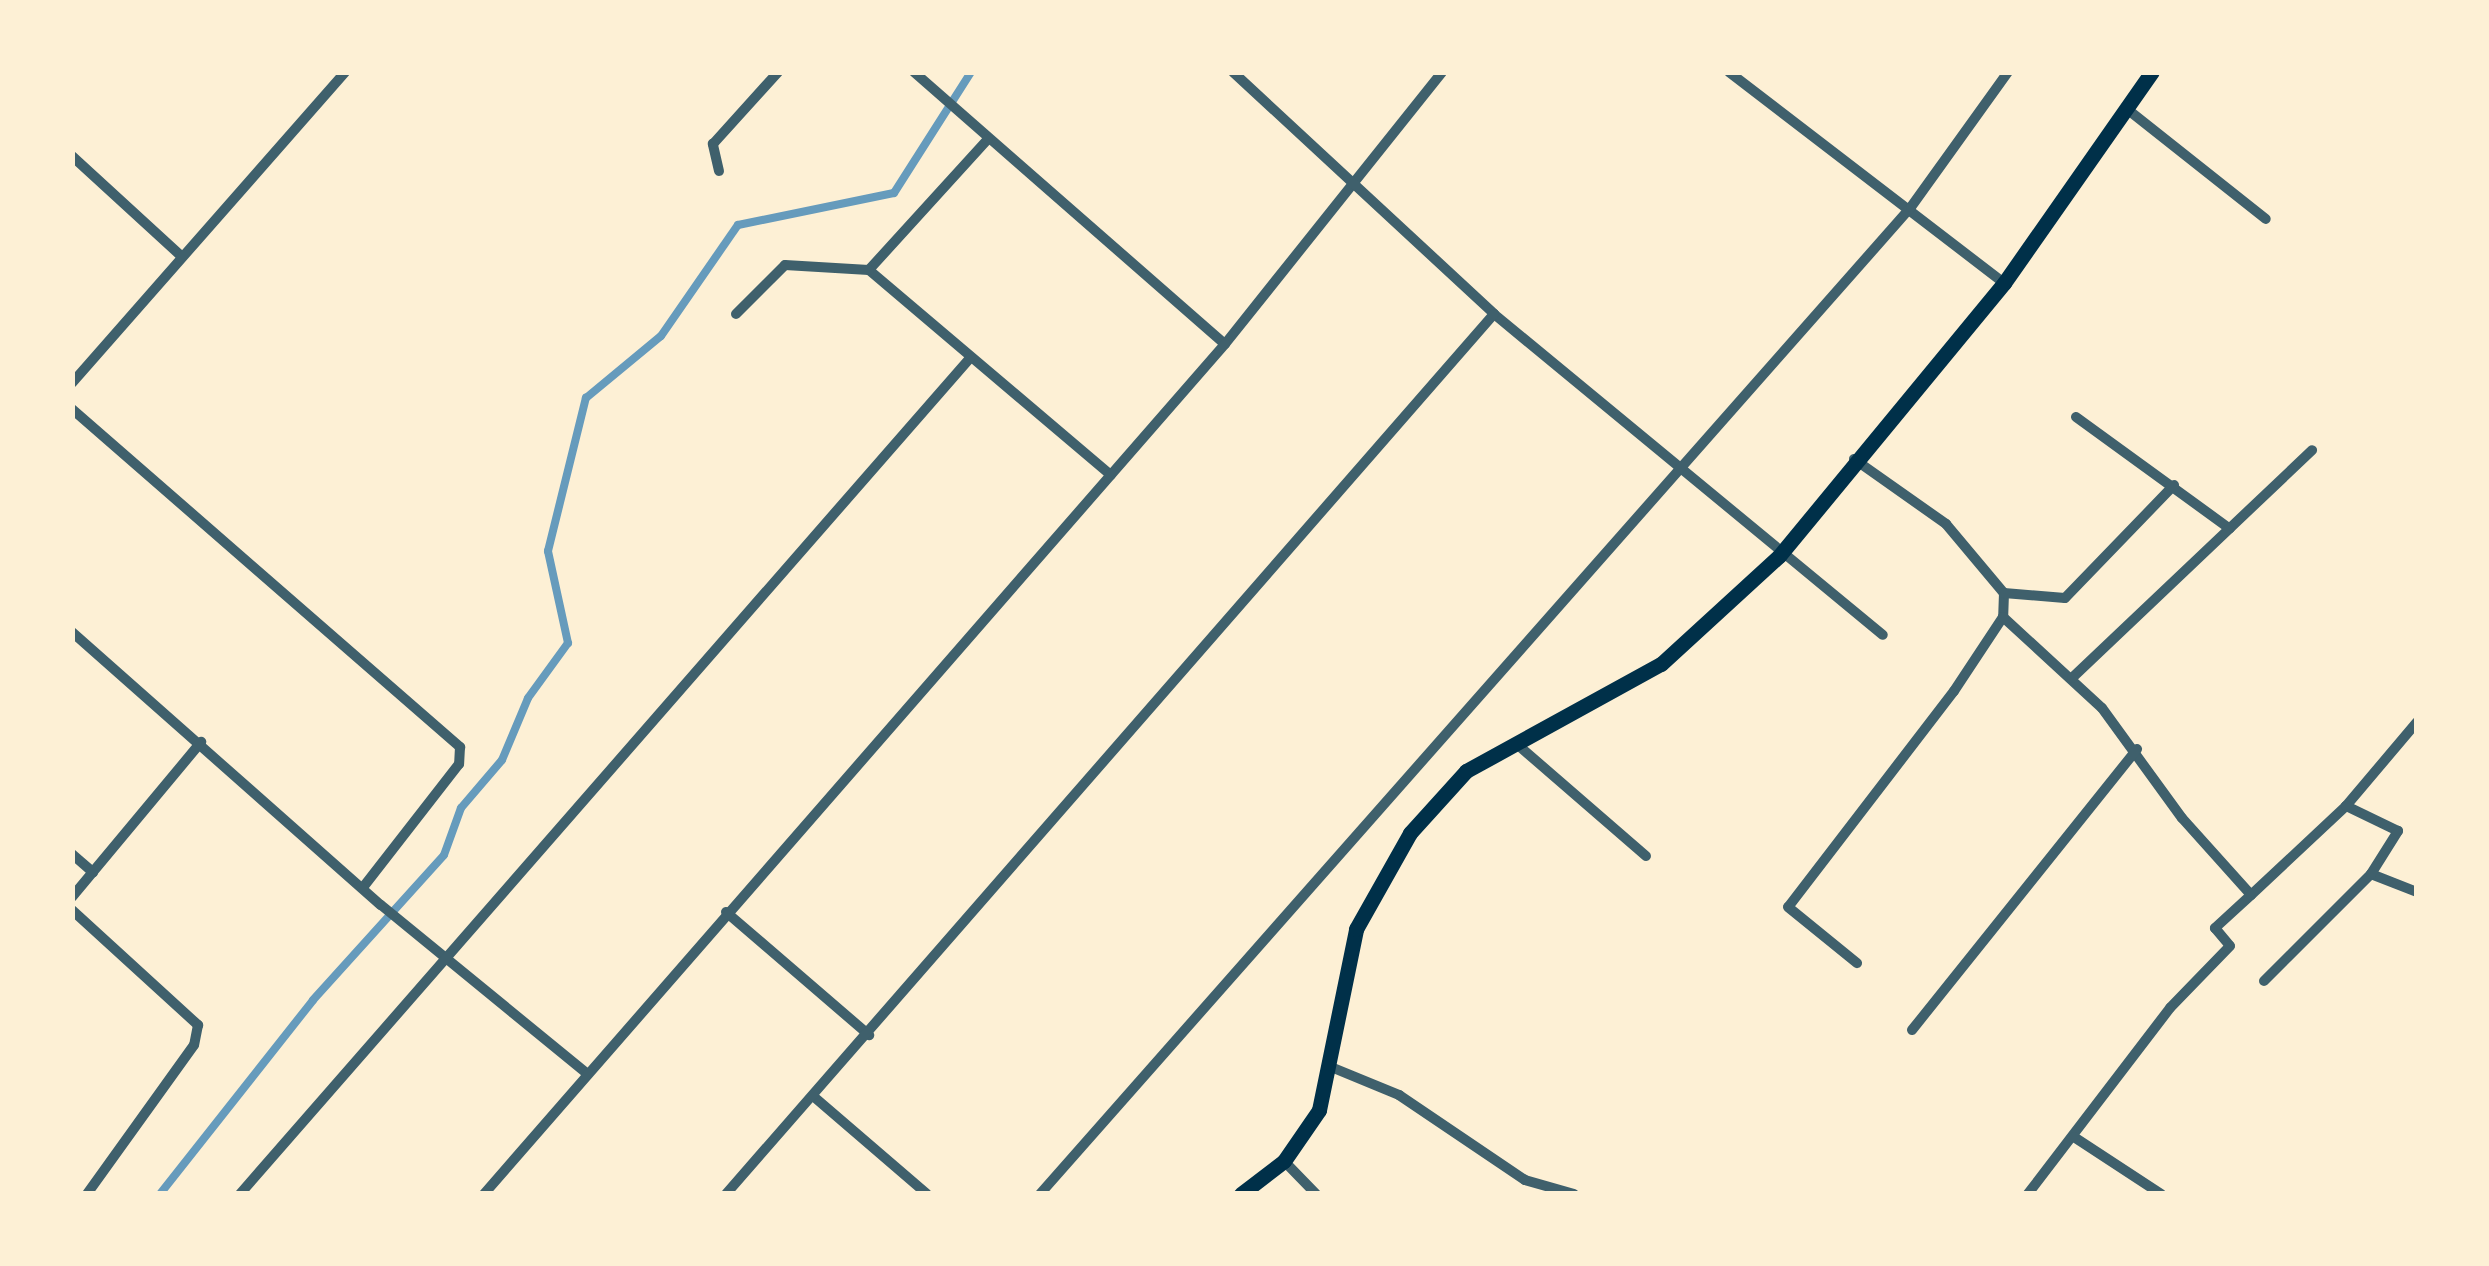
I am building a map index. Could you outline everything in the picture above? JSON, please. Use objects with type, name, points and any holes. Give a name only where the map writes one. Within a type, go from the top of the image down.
[{"type":"main road","points":[[1241,1194],[1284,1161],[1313,1123],[1331,1067],[1356,929],[1393,857],[1466,771],[1661,664],[1779,556],[1854,459],[2004,284],[2152,72]]},
{"type":"street","points":[[72,383],[345,72]]},
{"type":"street","points":[[719,171],[713,144],[778,72]]},
{"type":"street","points":[[914,72],[1225,344]]},
{"type":"street","points":[[1233,72],[1494,314],[1684,465],[1779,556],[1883,635]]},
{"type":"street","points":[[484,1194],[585,1072],[1225,344],[1442,72]]},
{"type":"street","points":[[1729,72],[1911,207],[2004,284]]},
{"type":"street","points":[[1040,1194],[1911,207],[2008,72]]},
{"type":"street","points":[[2127,109],[2266,219]]},
{"type":"street","points":[[869,270],[988,139]]},
{"type":"street","points":[[72,156],[181,256]]},
{"type":"street","points":[[736,314],[785,266],[869,270],[1111,475]]},
{"type":"street","points":[[726,1194],[1494,314]]},
{"type":"street","points":[[241,1194],[442,956],[970,358]]},
{"type":"street","points":[[72,409],[460,747],[459,764],[364,886]]},
{"type":"street","points":[[2076,417],[2230,529]]},
{"type":"street","points":[[2072,678],[2312,450]]},
{"type":"street","points":[[1854,459],[1946,524],[2004,592],[2003,617],[1788,907],[1857,963]]},
{"type":"street","points":[[2004,592],[2065,598],[2174,485]]},
{"type":"street","points":[[2003,617],[2072,678],[2137,748],[2182,818],[2251,895]]},
{"type":"street","points":[[72,632],[381,905],[585,1072]]},
{"type":"street","points":[[2028,1194],[2170,1008],[2230,946],[2215,928],[2346,806],[2417,722]]},
{"type":"street","points":[[72,897],[201,742]]},
{"type":"street","points":[[1519,746],[1646,856]]},
{"type":"street","points":[[1912,1030],[2137,748]]},
{"type":"street","points":[[2264,981],[2371,874],[2398,831],[2346,806]]},
{"type":"street","points":[[72,854],[93,872]]},
{"type":"street","points":[[2371,874],[2417,892]]},
{"type":"street","points":[[72,910],[198,1025],[194,1045],[87,1194]]},
{"type":"street","points":[[726,912],[869,1035]]},
{"type":"street","points":[[1331,1067],[1399,1094],[1525,1180],[1574,1194]]},
{"type":"street","points":[[813,1096],[927,1194]]},
{"type":"street","points":[[2074,1137],[2161,1194]]},
{"type":"street","points":[[1284,1161],[1316,1194]]},
{"type":"waterway","points":[[160,1194],[313,1000],[444,855],[461,808],[502,760],[528,698],[568,643],[548,551],[586,398],[661,336],[738,225],[894,193],[971,72]]}]
